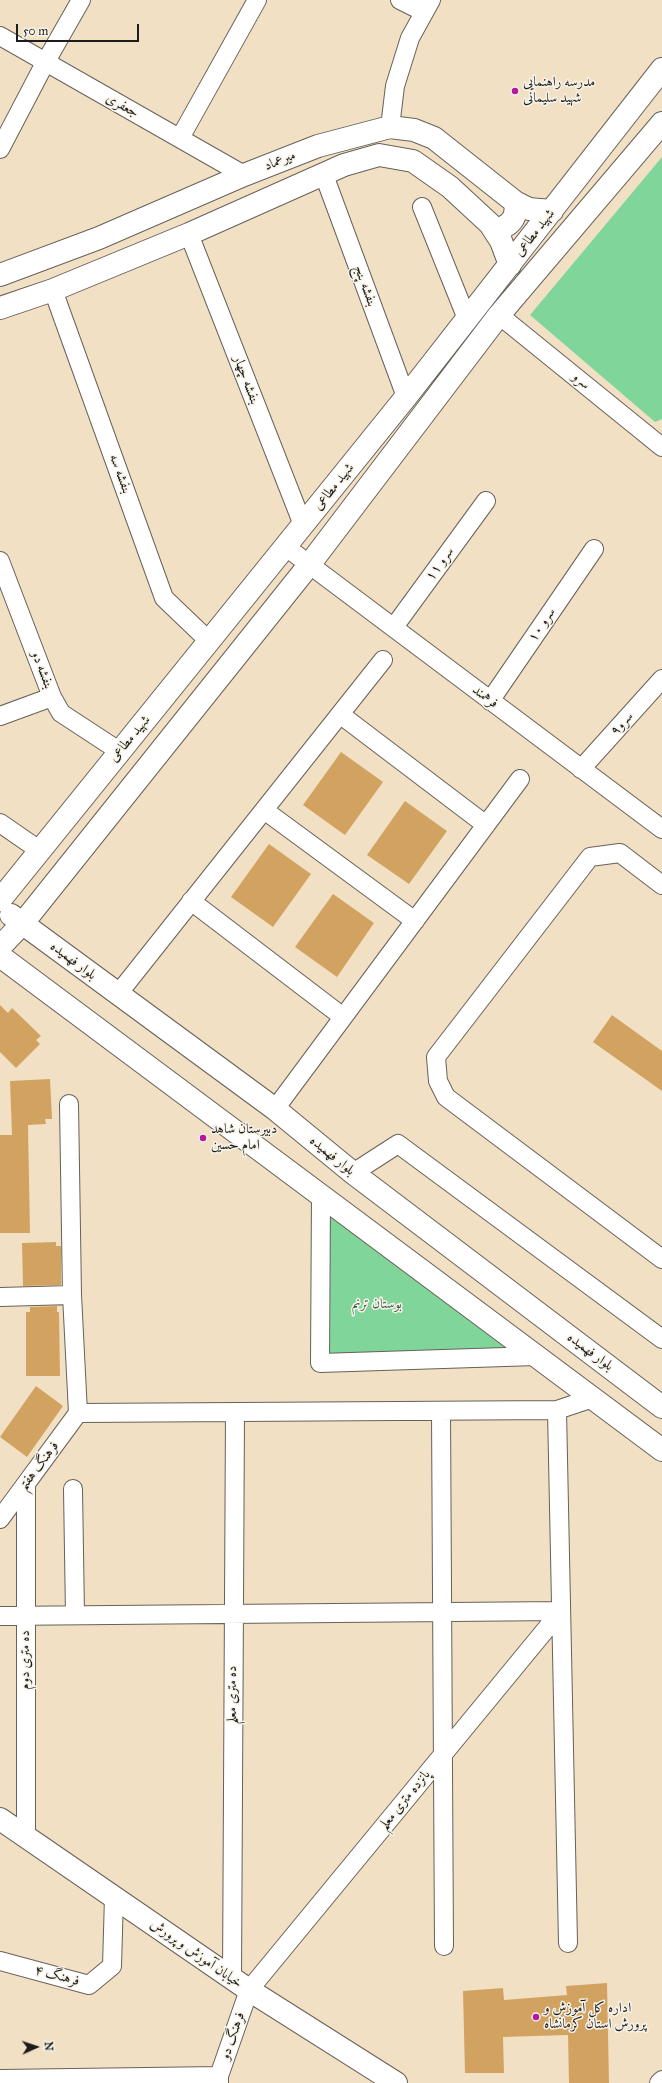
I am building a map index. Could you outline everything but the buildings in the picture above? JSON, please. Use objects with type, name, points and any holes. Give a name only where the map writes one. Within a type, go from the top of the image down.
[{"type":"street","points":[[0,149],[45,63],[81,0]]},
{"type":"street","points":[[180,138],[257,0]]},
{"type":"street","points":[[390,127],[395,86],[410,38],[428,6],[400,0]]},
{"type":"street","name":"جعفری","points":[[0,36],[244,175]]},
{"type":"street","name":"شهید مطاعی","points":[[0,900],[119,751],[210,642],[406,397],[662,69]]},
{"type":"street","name":"شهید مطاعی","points":[[0,947],[23,923],[308,565],[499,315],[662,122]]},
{"type":"street","name":"میرعماد","points":[[0,275],[99,238],[244,175],[318,146],[390,127],[414,130],[434,138],[515,202],[530,209],[552,211]]},
{"type":"street","points":[[0,308],[54,290],[189,234],[344,165],[379,155],[413,161],[450,187],[494,230],[501,241],[510,265]]},
{"type":"street","name":"بنفشه پنج","points":[[324,175],[406,397]]},
{"type":"street","points":[[494,230],[509,225],[513,220],[516,210],[515,202]]},
{"type":"street","points":[[422,207],[467,319]]},
{"type":"street","name":"بنفشه چهار","points":[[189,234],[303,525]]},
{"type":"street","name":"بنفشه سه","points":[[54,290],[164,598],[210,642]]},
{"type":"street","name":"سرو","points":[[499,315],[662,447]]},
{"type":"street","name":"۱۱ سرو","points":[[394,627],[486,502]]},
{"type":"street","name":"فرهمند","points":[[286,547],[662,829]]},
{"type":"street","name":"سرو ۱۰","points":[[490,701],[594,549]]},
{"type":"street","name":"بنفشه دو","points":[[0,561],[52,697],[61,712],[119,751]]},
{"type":"street","points":[[118,994],[341,715],[383,660]]},
{"type":"street","name":"سرو۹","points":[[581,769],[662,679]]},
{"type":"street","points":[[0,716],[52,697]]},
{"type":"street","points":[[341,715],[486,825]]},
{"type":"street","points":[[275,1109],[520,779]]},
{"type":"street","points":[[264,810],[415,921]]},
{"type":"street","points":[[0,823],[39,850]]},
{"type":"street","points":[[662,885],[620,853],[590,857],[436,1057],[438,1081],[446,1097],[662,1259]]},
{"type":"street","points":[[191,901],[343,1017]]},
{"type":"street","name":"بلوار فهمیده","points":[[0,907],[275,1109],[353,1173],[662,1407]]},
{"type":"street","points":[[0,956],[662,1450]]},
{"type":"street","points":[[69,1104],[72,1295],[78,1413],[557,1410],[593,1398]]},
{"type":"street","points":[[353,1173],[398,1144],[662,1339]]},
{"type":"street","points":[[321,1195],[320,1363],[536,1356]]},
{"type":"street","points":[[0,1297],[72,1295]]},
{"type":"street","points":[[557,1410],[568,1943]]},
{"type":"street","points":[[441,1411],[444,1946]]},
{"type":"street","name":"ده متری معلم","points":[[235,1412],[234,1614],[240,1984]]},
{"type":"street","name":"فرهنگ هفتم","points":[[0,1519],[78,1413]]},
{"type":"street","name":"ده متری دوم","points":[[26,1484],[26,1836]]},
{"type":"street","points":[[73,1489],[75,1616]]},
{"type":"street","points":[[0,1616],[561,1611]]},
{"type":"street","name":"پانزده متری معلم","points":[[240,1984],[443,1754],[561,1611]]},
{"type":"street","name":"خیابان آموزش و پرورش","points":[[0,1819],[240,1984],[396,2083]]},
{"type":"street","name":"فرهنگ ۴","points":[[0,1961],[89,1985],[112,1966],[114,1897]]},
{"type":"street","name":"فرهنگ دو","points":[[219,2080],[240,1984]]},
{"type":"street","points":[[0,2079],[219,2080]]},
{"type":"green space","points":[[662,157],[662,419],[655,422],[530,315]]},
{"type":"green space","name":"بوستان ترنم","points":[[328,1211],[514,1348],[330,1354]]},
{"type":"place","name":"مدرسه راهنمایی شهید سلیمانی","points":[[515,91]]},
{"type":"place","name":"دبیرستان شاهد امام حسین","points":[[203,1138]]},
{"type":"place","name":"اداره کل آموزش و پرورش استان کرمانشاه","points":[[536,2017]]}]
